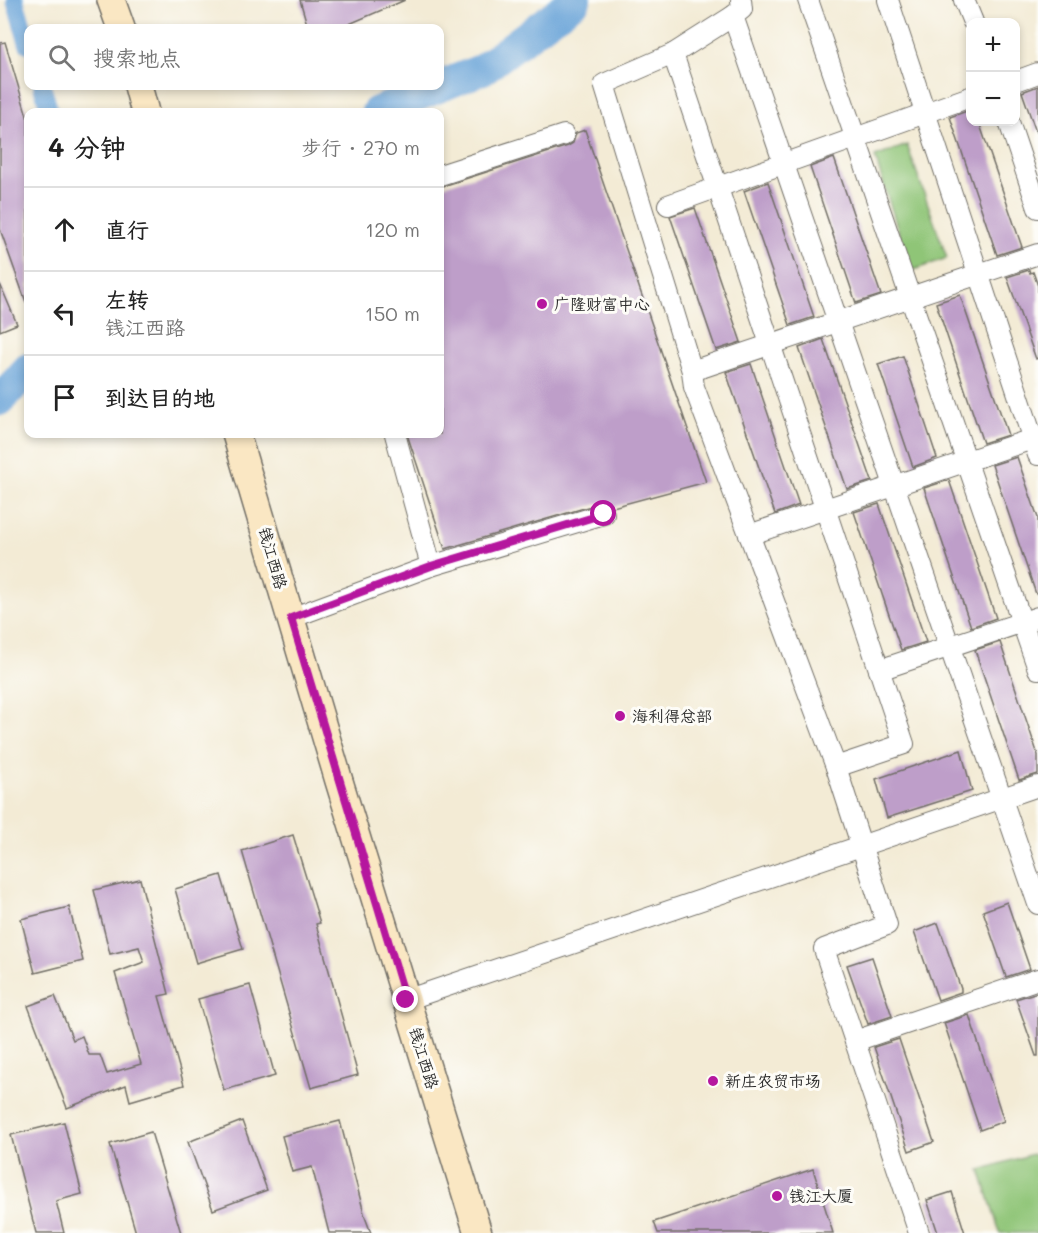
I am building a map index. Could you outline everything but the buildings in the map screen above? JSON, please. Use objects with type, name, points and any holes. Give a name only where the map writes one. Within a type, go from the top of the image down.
[{"type":"main road","points":[[111,0],[120,24]]},
{"type":"main road","points":[[139,90],[144,108]]},
{"type":"main road","name":"钱江西路","points":[[238,438],[478,1233]]},
{"type":"street","points":[[808,0],[966,462],[1030,619],[1038,669]]},
{"type":"street","points":[[749,535],[966,462],[1036,444],[924,114],[888,0]]},
{"type":"street","points":[[964,0],[971,18]]},
{"type":"street","points":[[919,1233],[824,949],[887,925],[836,767],[694,387],[692,371],[604,84],[673,54],[737,8],[784,163],[1038,904]]},
{"type":"street","points":[[673,54],[904,744],[836,767]]},
{"type":"street","points":[[1020,80],[1038,73]]},
{"type":"street","points":[[668,205],[966,98]]},
{"type":"street","points":[[1010,126],[1038,208]]},
{"type":"street","points":[[444,174],[564,135]]},
{"type":"street","points":[[692,371],[1038,254]]},
{"type":"street","points":[[396,438],[431,566]]},
{"type":"street","points":[[291,618],[431,566],[604,514]]},
{"type":"street","points":[[879,670],[1030,619]]},
{"type":"street","points":[[406,1000],[1038,786]]},
{"type":"street","points":[[855,1041],[1038,979]]},
{"type":"green space","points":[[907,145],[947,258],[911,271],[875,157]]},
{"type":"green space","points":[[1032,1154],[1038,1158],[1038,1233],[1000,1233],[980,1170]]},
{"type":"waterway","points":[[15,0],[24,30]]},
{"type":"waterway","points":[[444,85],[483,69],[575,0]]},
{"type":"waterway","points":[[43,90],[49,108]]},
{"type":"waterway","points":[[387,108],[431,90]]},
{"type":"waterway","points":[[0,400],[24,373]]},
{"type":"place","name":"广隆财富中心","points":[[542,304]]},
{"type":"place","name":"海利得总部","points":[[620,716]]},
{"type":"place","name":"新庄农贸市场","points":[[713,1081]]},
{"type":"place","name":"钱江大厦","points":[[777,1196]]},
{"type":"route","points":[[406,1000],[291,618],[431,566],[604,514]]}]
